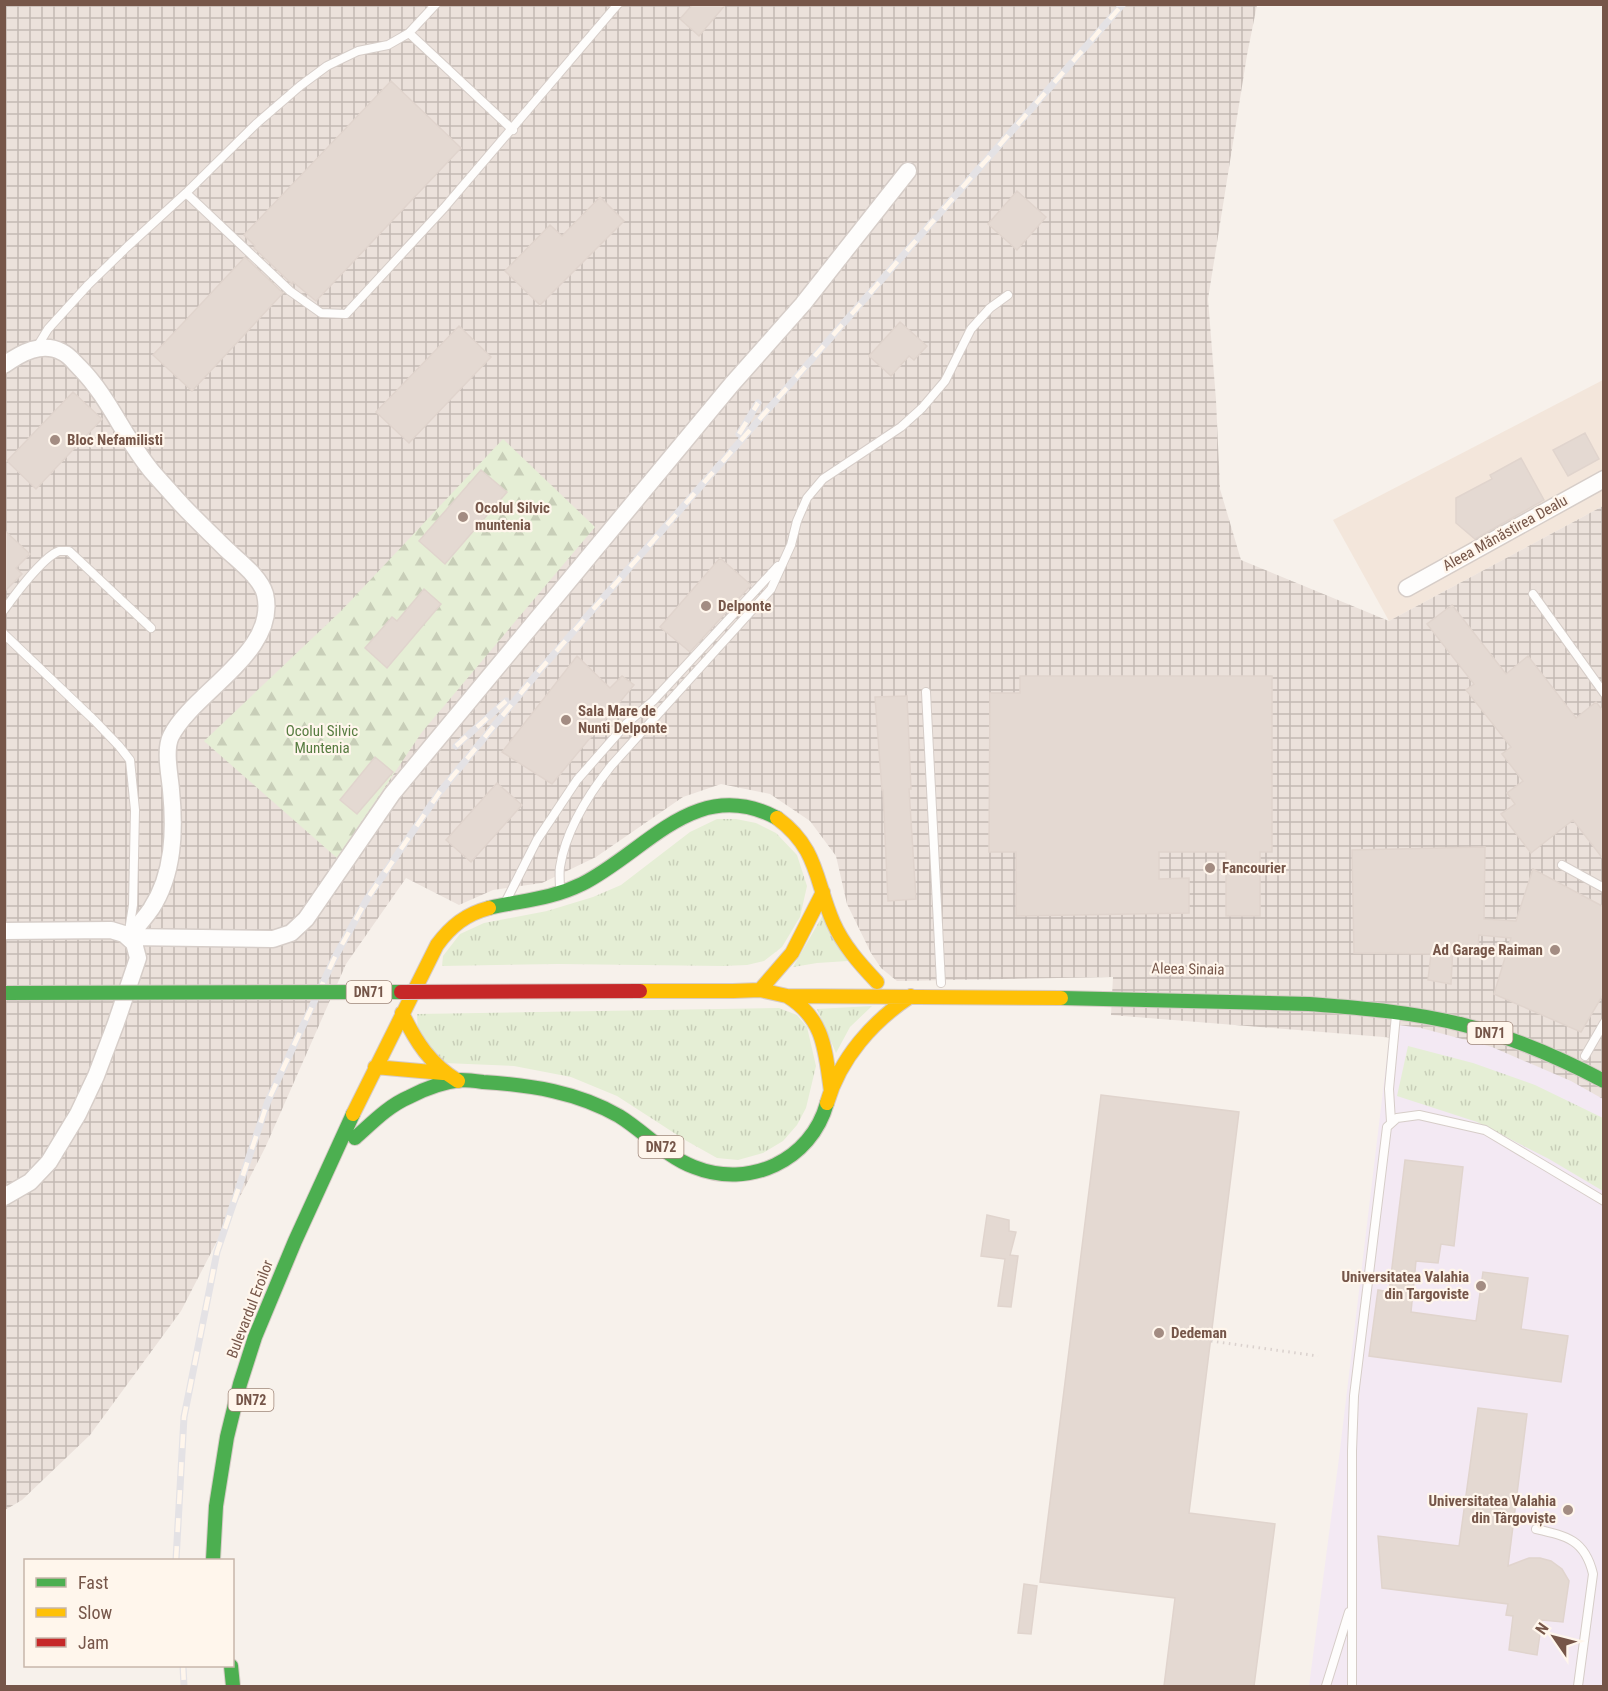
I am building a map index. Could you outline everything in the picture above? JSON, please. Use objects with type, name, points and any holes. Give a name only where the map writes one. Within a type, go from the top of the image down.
[{"type":"main road","name":"Bulevardul Eroilor","points":[[276,1322],[356,1138],[375,1067],[437,945],[445,933],[471,913],[560,894],[587,882],[618,863],[671,824],[695,812],[715,805],[735,804],[758,808],[780,820],[794,832],[812,859],[838,932],[858,961],[883,982],[855,982]]},
{"type":"main road","points":[[760,990],[792,953],[823,892]]},
{"type":"main road","points":[[787,989],[817,1027],[825,1049],[831,1091]]},
{"type":"main road","name":"Aleea Sinaia","points":[[4,993],[787,989],[911,996],[1077,998],[1339,1006],[1445,1020],[1481,1030],[1525,1045],[1604,1081]]},
{"type":"main road","name":"DN72","points":[[356,1138],[389,1108],[417,1093],[458,1081],[504,1083],[539,1087],[567,1094],[618,1116],[673,1157],[698,1170],[721,1175],[747,1176],[770,1168],[792,1156],[806,1141],[817,1126],[831,1091],[860,1041],[891,1008],[911,996]]},
{"type":"main road","name":"DN72","points":[[402,1013],[426,1056],[443,1073],[458,1081]]},
{"type":"main road","points":[[1501,1022],[1537,1035]]},
{"type":"main road","points":[[1581,1054],[1604,1066]]},
{"type":"main road","name":"DN72","points":[[375,1067],[443,1073]]},
{"type":"main road","name":"Bulevardul Eroilor","points":[[213,1559],[216,1506],[227,1437],[255,1336],[285,1263],[372,1085]]},
{"type":"main road","name":"DN72","points":[[399,1090],[417,1093]]},
{"type":"main road","points":[[231,1667],[233,1686]]},
{"type":"street","points":[[128,937],[273,939],[291,933],[306,919],[392,795],[732,384],[803,304],[908,171]]},
{"type":"street","points":[[4,365],[19,354],[36,348],[51,347],[64,352],[91,379],[104,396],[150,469],[181,504],[253,573],[265,593],[267,613],[257,640],[242,660],[181,721],[170,738],[168,759],[174,821],[171,855],[162,889],[151,909],[128,937]]},
{"type":"street","name":"Aleea Mănăstirea Dealu","points":[[1407,588],[1604,479]]},
{"type":"street","points":[[4,931],[111,930],[124,934],[134,943],[138,958],[96,1076],[78,1114],[50,1162],[30,1182],[4,1197]]},
{"type":"lane","points":[[36,348],[48,328],[88,285],[186,194],[256,124],[300,86],[327,66],[358,51],[388,45],[409,33],[436,4]]},
{"type":"lane","points":[[186,194],[290,291],[321,313],[346,314],[513,130],[618,4]]},
{"type":"lane","points":[[409,33],[513,130]]},
{"type":"lane","points":[[560,894],[560,868],[567,843],[579,813],[595,786],[610,766],[771,589],[791,545],[807,498],[823,479],[901,427],[922,408],[945,381],[971,329],[990,308],[1008,295]]},
{"type":"lane","points":[[4,610],[49,558],[60,551],[69,550],[151,628]]},
{"type":"lane","points":[[504,905],[537,840],[577,780],[627,723],[652,701],[785,559]]},
{"type":"lane","points":[[1533,594],[1604,693]]},
{"type":"lane","points":[[4,634],[95,721],[130,760],[135,810],[133,905],[128,937]]},
{"type":"lane","points":[[926,692],[941,983]]},
{"type":"lane","points":[[1562,865],[1604,888]]},
{"type":"lane","points":[[1391,1122],[1389,1089],[1397,1012]]},
{"type":"lane","points":[[1581,1054],[1604,1023]]},
{"type":"lane","points":[[1352,1686],[1354,1395],[1387,1127],[1397,1118],[1419,1115],[1485,1130],[1604,1201]]},
{"type":"lane","points":[[1536,1529],[1570,1538],[1590,1561],[1593,1574],[1578,1686]]},
{"type":"lane","points":[[1326,1686],[1352,1603]]},
{"type":"path","points":[[1211,1341],[1318,1356]]},
{"type":"shaded area","points":[[4,5],[1257,5],[1208,299],[1220,489],[1241,560],[1389,621],[1603,506],[1603,1113],[1420,1040],[1111,1015],[1113,977],[897,981],[881,968],[871,953],[847,904],[836,856],[810,821],[770,794],[721,784],[683,797],[596,857],[542,883],[493,890],[459,905],[406,878],[346,964],[265,1148],[181,1311],[90,1435],[22,1500],[5,1510]]},
{"type":"shaded area","points":[[1603,380],[1603,506],[1389,621],[1333,520]]},
{"type":"shaded area","name":"Universitatea Valahia din Targoviste","points":[[1391,1024],[1421,1028],[1492,1047],[1571,1081],[1603,1099],[1603,1686],[1309,1686]]},
{"type":"green space","name":"Ocolul Silvic Muntenia","points":[[503,439],[595,527],[422,732],[337,858],[204,741],[341,611]]},
{"type":"green space","points":[[717,819],[736,819],[756,823],[776,833],[797,855],[807,886],[800,917],[782,947],[764,961],[747,965],[723,966],[558,964],[442,966],[443,956],[460,934],[484,923],[547,911],[593,897],[621,885],[690,832]]},
{"type":"green space","points":[[823,915],[848,961],[793,967]]},
{"type":"green space","points":[[872,1006],[850,1027],[836,1053],[817,1009]]},
{"type":"green space","points":[[779,1008],[797,1015],[807,1027],[816,1066],[806,1108],[797,1125],[783,1141],[763,1153],[738,1160],[717,1158],[617,1096],[571,1077],[514,1066],[444,1063],[418,1034],[417,1014]]},
{"type":"green space","points":[[1408,1046],[1473,1063],[1535,1085],[1603,1118],[1603,1191],[1549,1159],[1477,1122],[1397,1096]]},
{"type":"building","points":[[693,4],[726,4],[699,36],[680,19]]},
{"type":"building","points":[[391,81],[461,148],[316,301],[293,282],[292,284],[254,248],[255,246],[244,235]]},
{"type":"building","points":[[1017,191],[1046,217],[1017,250],[988,224]]},
{"type":"building","points":[[600,197],[624,221],[540,305],[505,271],[550,225],[562,236]]},
{"type":"building","points":[[245,257],[283,293],[192,391],[153,355]]},
{"type":"building","points":[[900,322],[927,346],[914,360],[909,356],[891,376],[869,356]]},
{"type":"building","points":[[459,326],[491,357],[409,443],[376,412]]},
{"type":"building","name":"Bloc Nefamilisti","points":[[73,392],[102,419],[36,489],[7,461]]},
{"type":"building","points":[[1585,433],[1599,459],[1568,476],[1553,450]]},
{"type":"building","points":[[1521,458],[1544,500],[1475,539],[1456,523],[1456,498],[1492,479],[1490,475]]},
{"type":"building","name":"Ocolul Silvic muntenia","points":[[481,470],[507,492],[445,564],[419,541]]},
{"type":"building","points":[[4,530],[30,554],[16,568],[22,574],[4,592]]},
{"type":"building","name":"Delponte","points":[[720,558],[751,585],[690,652],[660,627]]},
{"type":"building","points":[[424,589],[441,604],[387,668],[365,648],[392,617],[397,621]]},
{"type":"building","points":[[1452,605],[1506,674],[1528,656],[1576,718],[1596,702],[1604,712],[1604,860],[1573,820],[1531,853],[1501,814],[1515,804],[1507,793],[1523,781],[1502,754],[1511,747],[1466,690],[1474,684],[1427,624]]},
{"type":"building","name":"Sala Mare de Nunti Delponte","points":[[577,656],[610,688],[622,676],[634,685],[552,784],[502,752]]},
{"type":"building","points":[[1020,676],[1272,676],[1272,852],[1260,852],[1260,916],[1226,916],[1226,852],[1159,852],[1159,879],[1189,878],[1189,913],[1016,916],[1016,852],[989,852],[990,693],[1020,693]]},
{"type":"building","points":[[907,696],[911,789],[909,789],[916,899],[888,901],[883,790],[875,697]]},
{"type":"building","points":[[375,757],[393,772],[357,814],[340,800]]},
{"type":"building","points":[[497,783],[522,805],[471,862],[446,840]]},
{"type":"building","points":[[1485,847],[1484,919],[1516,921],[1533,869],[1604,907],[1604,993],[1581,1032],[1494,994],[1511,938],[1479,935],[1478,948],[1453,946],[1451,984],[1428,980],[1431,954],[1354,953],[1352,850]]},
{"type":"building","points":[[1101,1095],[1239,1112],[1189,1513],[1275,1524],[1254,1686],[1164,1686],[1175,1598],[1040,1582]]},
{"type":"building","points":[[1405,1160],[1463,1167],[1454,1246],[1441,1244],[1438,1263],[1416,1261],[1411,1312],[1476,1321],[1483,1272],[1528,1278],[1521,1329],[1568,1336],[1561,1382],[1369,1356],[1378,1290],[1389,1292]]},
{"type":"building","points":[[987,1215],[1009,1220],[1009,1231],[1016,1232],[1010,1255],[1018,1256],[1011,1307],[998,1306],[1005,1259],[981,1256]]},
{"type":"building","points":[[1478,1408],[1527,1414],[1508,1566],[1529,1558],[1540,1558],[1551,1561],[1562,1569],[1569,1581],[1563,1622],[1542,1620],[1537,1655],[1509,1650],[1513,1616],[1506,1615],[1508,1604],[1382,1588],[1378,1536],[1459,1546]]},
{"type":"building","points":[[1024,1584],[1037,1586],[1031,1634],[1018,1633]]},
{"type":"railway","points":[[176,1559],[184,1417],[217,1252],[268,1101],[334,959],[367,899],[439,793],[539,671],[1123,4]]},
{"type":"railway","points":[[739,434],[758,403]]},
{"type":"railway","points":[[456,746],[506,701]]},
{"type":"railway","points":[[183,1667],[184,1686]]},
{"type":"traffic: fast","points":[[489,908],[547,897],[582,884],[606,870],[674,822],[697,811],[722,806],[748,807],[777,818]]},
{"type":"traffic: fast","points":[[4,993],[401,992]]},
{"type":"traffic: fast","points":[[1061,998],[1309,1004],[1406,1014],[1482,1030],[1518,1042],[1604,1081]]},
{"type":"traffic: fast","points":[[355,1138],[394,1105],[428,1089],[461,1080],[501,1083],[553,1091],[587,1101],[619,1116],[664,1150],[694,1167],[715,1173],[736,1174],[756,1172],[792,1155],[807,1141],[819,1123],[827,1103]]},
{"type":"traffic: fast","points":[[213,1559],[216,1506],[227,1437],[240,1384],[255,1337],[295,1241],[353,1114]]},
{"type":"traffic: fast","points":[[231,1667],[233,1686]]},
{"type":"traffic: slow","points":[[777,818],[801,841],[814,866],[837,930],[852,954],[877,982]]},
{"type":"traffic: slow","points":[[760,990],[792,953],[823,892]]},
{"type":"traffic: slow","points":[[353,1114],[437,945],[460,922],[489,908]]},
{"type":"traffic: slow","points":[[733,991],[760,990],[787,996],[1061,998]]},
{"type":"traffic: slow","points":[[640,991],[733,991]]},
{"type":"traffic: slow","points":[[787,996],[800,1005],[816,1026],[824,1049],[831,1091]]},
{"type":"traffic: slow","points":[[827,1103],[849,1056],[871,1029],[911,996]]},
{"type":"traffic: slow","points":[[402,1013],[425,1052],[439,1067],[458,1081]]},
{"type":"traffic: slow","points":[[375,1067],[443,1073]]},
{"type":"traffic: jam","points":[[401,992],[640,991]]},
{"type":"place","name":"Bloc Nefamilisti","points":[[55,440]]},
{"type":"place","name":"Ocolul Silvic muntenia","points":[[463,517]]},
{"type":"place","name":"Delponte","points":[[706,606]]},
{"type":"place","name":"Sala Mare de Nunti Delponte","points":[[566,720]]},
{"type":"place","name":"Fancourier","points":[[1210,868]]},
{"type":"place","name":"Ad Garage Raiman","points":[[1555,950]]},
{"type":"place","name":"Universitatea Valahia din Targoviste","points":[[1481,1286]]},
{"type":"place","name":"Dedeman","points":[[1159,1333]]},
{"type":"place","name":"Universitatea Valahia din Târgoviște","points":[[1568,1510]]}]
